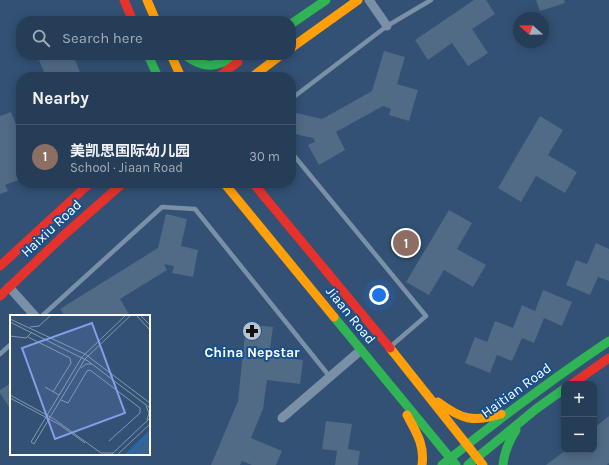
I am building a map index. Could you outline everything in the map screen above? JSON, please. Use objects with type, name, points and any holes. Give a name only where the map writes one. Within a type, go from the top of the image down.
[{"type":"main road","points":[[124,0],[131,16]]},
{"type":"main road","points":[[147,0],[154,16]]},
{"type":"main road","points":[[296,21],[326,0]]},
{"type":"main road","points":[[296,44],[358,0]]},
{"type":"main road","points":[[147,60],[149,72]]},
{"type":"main road","points":[[149,60],[155,72]]},
{"type":"main road","points":[[173,60],[179,72]]},
{"type":"main road","points":[[191,60],[202,65],[213,66],[229,60]]},
{"type":"main road","points":[[225,72],[240,60]]},
{"type":"main road","points":[[258,72],[274,60]]},
{"type":"main road","points":[[259,72],[263,68]]},
{"type":"main road","name":"Haixiu Road","points":[[0,266],[85,188]]},
{"type":"main road","name":"Haixiu Road","points":[[0,296],[64,235],[119,188]]},
{"type":"main road","name":"Jiaan Road","points":[[227,188],[453,462]]},
{"type":"main road","name":"Jiaan Road","points":[[257,188],[390,348],[480,461]]},
{"type":"main road","points":[[261,188],[268,202]]},
{"type":"main road","name":"Haitian Road","points":[[442,465],[453,462],[467,445],[512,410],[609,341]]},
{"type":"main road","name":"Haitian Road","points":[[576,381],[609,358]]},
{"type":"main road","points":[[387,381],[421,440],[424,458],[422,465]]},
{"type":"main road","name":"Haitian Road","points":[[468,465],[480,461],[536,409],[561,391]]},
{"type":"main road","points":[[426,393],[458,415],[473,419],[486,418],[512,410]]},
{"type":"main road","points":[[504,465],[505,450],[508,442],[516,430],[536,409]]},
{"type":"street","points":[[369,0],[387,26]]},
{"type":"street","points":[[8,287],[34,315]]},
{"type":"street","points":[[282,418],[361,350]]},
{"type":"lane","points":[[296,95],[387,26],[432,0]]},
{"type":"lane","points":[[296,158],[426,316],[390,348]]},
{"type":"lane","points":[[43,315],[162,207],[195,209],[330,377]]},
{"type":"lane","points":[[0,354],[10,345]]},
{"type":"building","points":[[474,0],[486,0],[495,14],[472,29],[488,53],[468,66],[452,43],[428,60],[415,40]]},
{"type":"building","points":[[536,0],[564,0],[565,3],[540,11]]},
{"type":"building","points":[[384,51],[405,57],[397,84],[418,90],[409,121],[389,115],[391,109],[383,106],[336,132],[345,150],[319,165],[308,145],[315,142],[313,138],[296,134],[296,113],[322,119],[372,91]]},
{"type":"building","points":[[39,60],[75,60],[80,72],[44,72]]},
{"type":"building","points":[[11,112],[16,124],[16,181],[5,185],[8,191],[0,194],[0,116]]},
{"type":"building","points":[[540,116],[563,130],[548,155],[577,172],[565,193],[536,176],[521,202],[498,188]]},
{"type":"building","points":[[449,210],[472,223],[457,249],[486,265],[473,287],[444,270],[429,295],[406,282]]},
{"type":"building","points":[[166,214],[187,219],[181,246],[198,250],[193,277],[172,273],[174,266],[164,264],[167,270],[120,299],[129,315],[64,315],[60,309],[158,248]]},
{"type":"building","points":[[596,243],[609,249],[609,281],[598,277],[590,295],[566,285],[576,260],[587,264]]},
{"type":"building","points":[[543,290],[572,302],[562,326],[544,318],[534,343],[522,338],[512,361],[497,355],[490,373],[465,363],[475,337],[487,342],[495,321],[513,328],[522,305],[535,311]]},
{"type":"building","points":[[246,324],[273,327],[269,356],[303,360],[300,384],[267,380],[263,409],[251,438],[282,451],[276,465],[252,465],[242,461],[240,465],[211,465],[238,401]]},
{"type":"building","points":[[10,384],[10,408],[0,393],[0,390]]},
{"type":"building","points":[[609,416],[609,463],[607,465],[546,465],[562,453],[597,453],[597,426]]},
{"type":"building","points":[[326,421],[352,424],[348,449],[360,451],[358,465],[335,465],[337,451],[322,449]]},
{"type":"traffic: fast","points":[[296,21],[326,0]]},
{"type":"traffic: fast","points":[[150,60],[156,72]]},
{"type":"traffic: fast","points":[[193,60],[206,65],[218,64],[228,60]]},
{"type":"traffic: fast","points":[[334,317],[456,465]]},
{"type":"traffic: fast","points":[[442,465],[524,401],[609,341]]},
{"type":"traffic: fast","points":[[468,465],[536,409],[561,391]]},
{"type":"traffic: fast","points":[[503,465],[507,447],[516,430]]},
{"type":"traffic: slow","points":[[147,0],[154,16]]},
{"type":"traffic: slow","points":[[296,44],[358,0]]},
{"type":"traffic: slow","points":[[173,60],[179,72]]},
{"type":"traffic: slow","points":[[259,72],[274,60]]},
{"type":"traffic: slow","points":[[228,188],[334,317]]},
{"type":"traffic: slow","points":[[390,348],[483,465]]},
{"type":"traffic: slow","points":[[438,402],[446,408],[468,418],[475,419],[501,414]]},
{"type":"traffic: slow","points":[[407,415],[421,445],[423,458],[422,465]]},
{"type":"traffic: jam","points":[[124,0],[131,16]]},
{"type":"traffic: jam","points":[[225,72],[238,62]]},
{"type":"traffic: jam","points":[[0,266],[85,188]]},
{"type":"traffic: jam","points":[[0,296],[64,235],[117,188]]},
{"type":"traffic: jam","points":[[257,188],[390,348]]},
{"type":"traffic: jam","points":[[576,381],[609,358]]},
{"type":"place","name":"美凯思国际幼儿园","points":[[406,243]]},
{"type":"place","name":"China Nepstar","points":[[252,331]]}]
